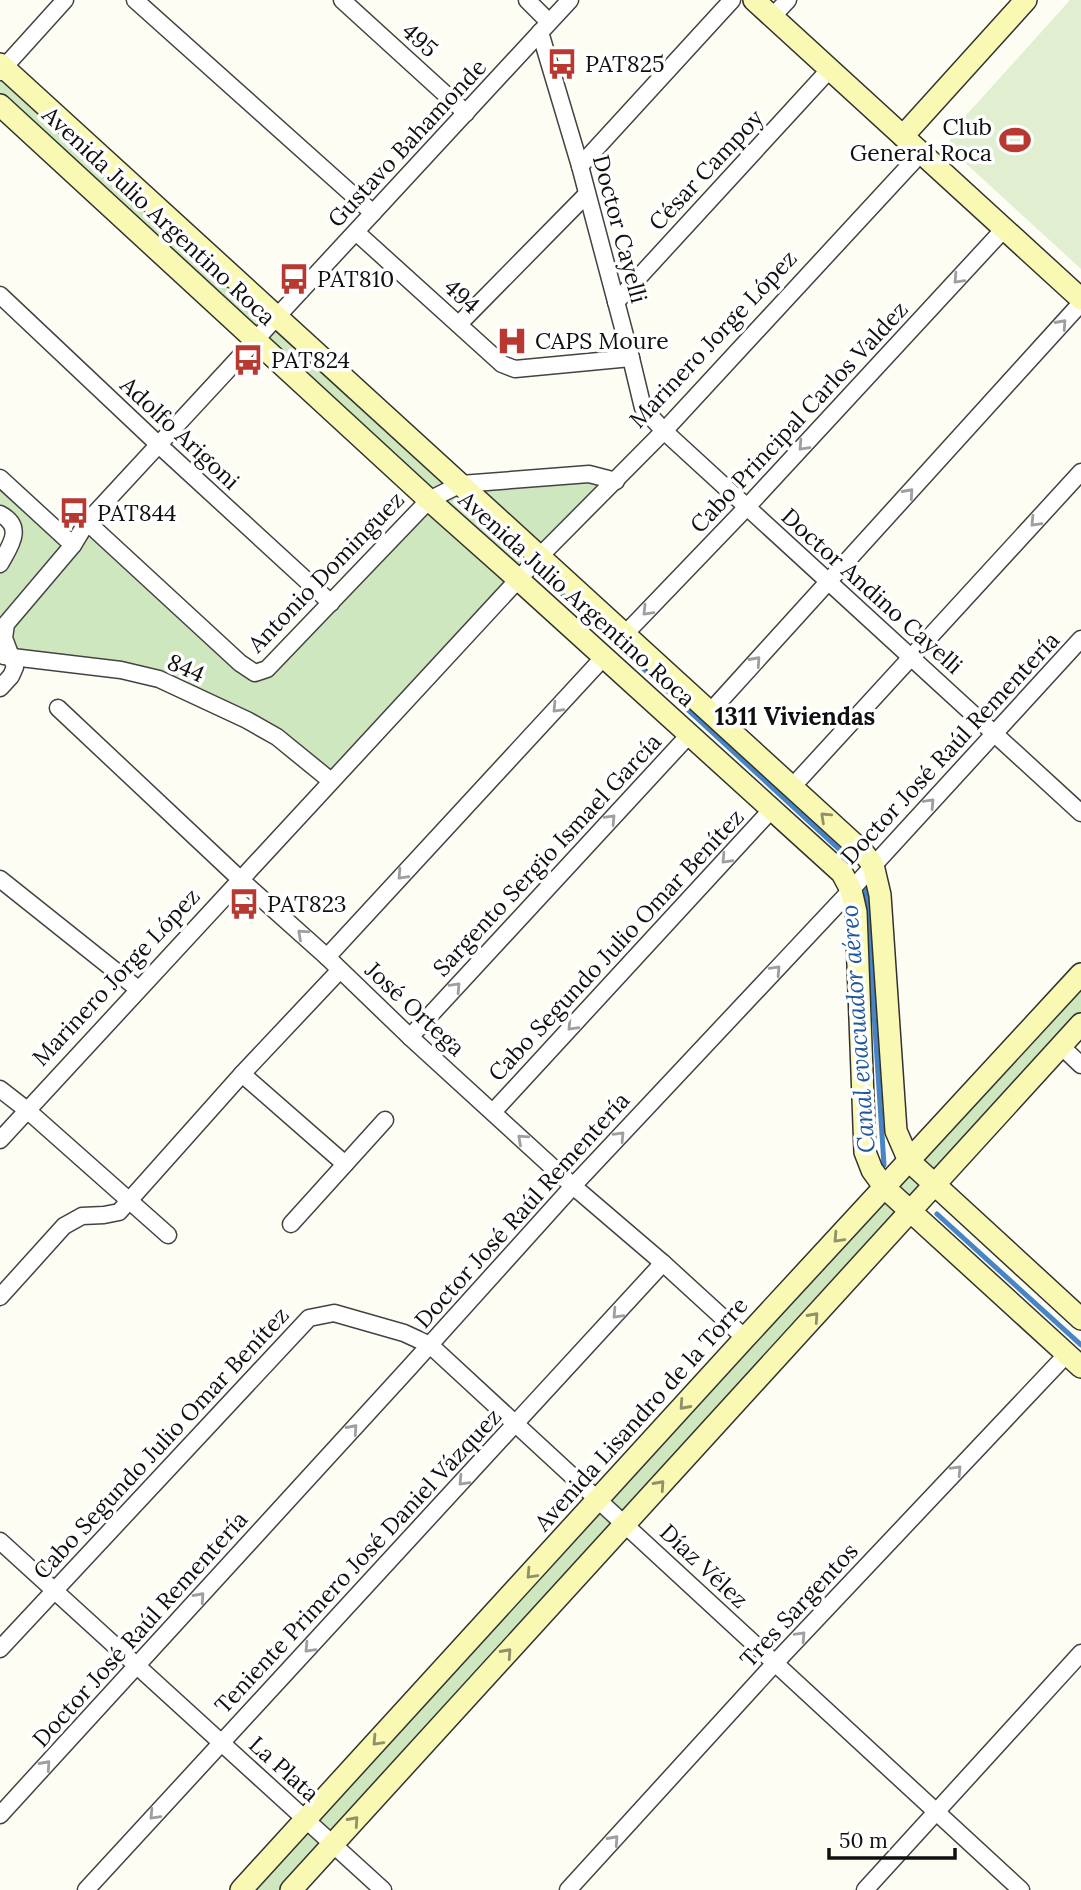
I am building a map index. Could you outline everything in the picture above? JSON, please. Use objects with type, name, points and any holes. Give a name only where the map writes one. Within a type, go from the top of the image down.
[{"type":"main road","points":[[754,0],[1081,301]]},
{"type":"main road","points":[[903,136],[1026,0]]},
{"type":"main road","name":"Avenida Julio Argentino Roca","points":[[1,68],[793,786],[862,851],[873,865]]},
{"type":"main road","name":"Avenida Julio Argentino Roca","points":[[0,105],[429,500],[842,873],[851,890],[856,912],[865,1152],[872,1170],[885,1188],[1074,1360]]},
{"type":"main road","points":[[873,865],[880,895],[896,1131],[909,1161],[1081,1319]]},
{"type":"main road","name":"Avenida Lisandro de la Torre","points":[[240,1890],[1081,974]]},
{"type":"main road","points":[[291,1890],[1081,1024]]},
{"type":"street","points":[[1,68],[65,0]]},
{"type":"street","points":[[135,0],[373,213]]},
{"type":"street","name":"495","points":[[342,0],[466,113]]},
{"type":"street","name":"Doctor Cayelli","points":[[527,0],[545,27],[643,408],[664,431]]},
{"type":"street","name":"Gustavo Bahamonde","points":[[255,341],[570,0]]},
{"type":"street","points":[[580,166],[732,0]]},
{"type":"street","points":[[772,17],[788,0]]},
{"type":"street","name":"César Campoy","points":[[616,302],[830,69]]},
{"type":"street","name":"Marinero Jorge López","points":[[0,1140],[539,557],[664,431],[921,153]]},
{"type":"street","points":[[459,324],[587,194]]},
{"type":"street","name":"Cabo Principal Carlos Valdez","points":[[625,634],[747,507],[1004,229]]},
{"type":"street","name":"494","points":[[356,232],[502,364],[515,369],[631,358]]},
{"type":"street","name":"Adolfo Arigoni","points":[[0,295],[331,603]]},
{"type":"street","points":[[710,712],[1081,301]]},
{"type":"street","points":[[0,688],[15,667],[7,657],[4,638],[6,624],[73,545],[87,523],[255,341]]},
{"type":"street","name":"Doctor Andino Cayelli","points":[[664,431],[994,734],[1079,808]]},
{"type":"street","points":[[793,786],[1081,472]]},
{"type":"street","points":[[461,484],[589,474],[616,481]]},
{"type":"street","points":[[0,478],[73,545]]},
{"type":"street","name":"Antonio Dominguez","points":[[87,523],[240,663],[255,673],[267,669],[429,500],[461,484]]},
{"type":"street","points":[[0,514],[8,518],[14,529],[13,541],[0,564]]},
{"type":"street","name":"Doctor José Raúl Rementería","points":[[0,1815],[573,1186],[851,890],[1081,639]]},
{"type":"street","name":"844","points":[[7,657],[121,670],[159,679],[277,737],[331,781]]},
{"type":"street","points":[[327,957],[603,658]]},
{"type":"street","name":"José Ortega","points":[[58,708],[410,1037],[745,1338]]},
{"type":"street","name":"Sargento Sergio Ismael García","points":[[410,1037],[689,735]]},
{"type":"street","name":"Cabo Segundo Julio Omar Benítez","points":[[493,1112],[772,809]]},
{"type":"street","points":[[0,879],[138,989]]},
{"type":"street","points":[[0,1297],[64,1226],[82,1216],[119,1212],[242,1074],[340,970]]},
{"type":"street","points":[[1061,1046],[1081,1065]]},
{"type":"street","points":[[242,1074],[345,1164]]},
{"type":"street","points":[[0,1089],[168,1235]]},
{"type":"street","points":[[291,1224],[385,1120]]},
{"type":"street","name":"Teniente Primero José Daniel Vázquez","points":[[86,1890],[663,1263]]},
{"type":"street","name":"Cabo Segundo Julio Omar Benítez","points":[[0,1648],[309,1318],[334,1313]]},
{"type":"street","name":"Díaz Vélez","points":[[334,1313],[404,1333],[430,1345],[1021,1890]]},
{"type":"street","name":"Tres Sargentos","points":[[568,1890],[775,1663],[1074,1360]]},
{"type":"street","name":"La Plata","points":[[0,1541],[383,1890]]},
{"type":"street","points":[[865,1890],[1081,1653]]},
{"type":"green space","name":"Club General Roca","points":[[1070,0],[1081,0],[1081,269],[949,148],[951,132]]},
{"type":"green space","points":[[0,64],[460,484],[616,481],[331,781],[277,737],[159,679],[0,656],[0,564],[13,541],[0,514],[0,478],[73,545],[87,522],[255,673],[428,500],[0,105]]},
{"type":"green space","points":[[1081,974],[1081,1024],[291,1890],[241,1890]]},
{"type":"waterway","name":"Canal evacuador aéreo","points":[[544,577],[854,863]]},
{"type":"waterway","name":"Canal evacuador aéreo","points":[[866,890],[884,1165]]},
{"type":"waterway","name":"Canal evacuador aéreo","points":[[937,1214],[1081,1345]]},
{"type":"place","name":"PAT825","points":[[562,64]]},
{"type":"place","name":"Club General Roca","points":[[1015,140]]},
{"type":"place","name":"PAT810","points":[[294,279]]},
{"type":"place","name":"CAPS Moure","points":[[512,341]]},
{"type":"place","name":"PAT824","points":[[248,360]]},
{"type":"place","name":"PAT844","points":[[74,513]]},
{"type":"place","name":"PAT823","points":[[244,904]]},
{"type":"district","name":"1311 Viviendas","points":[[795,717]]}]
